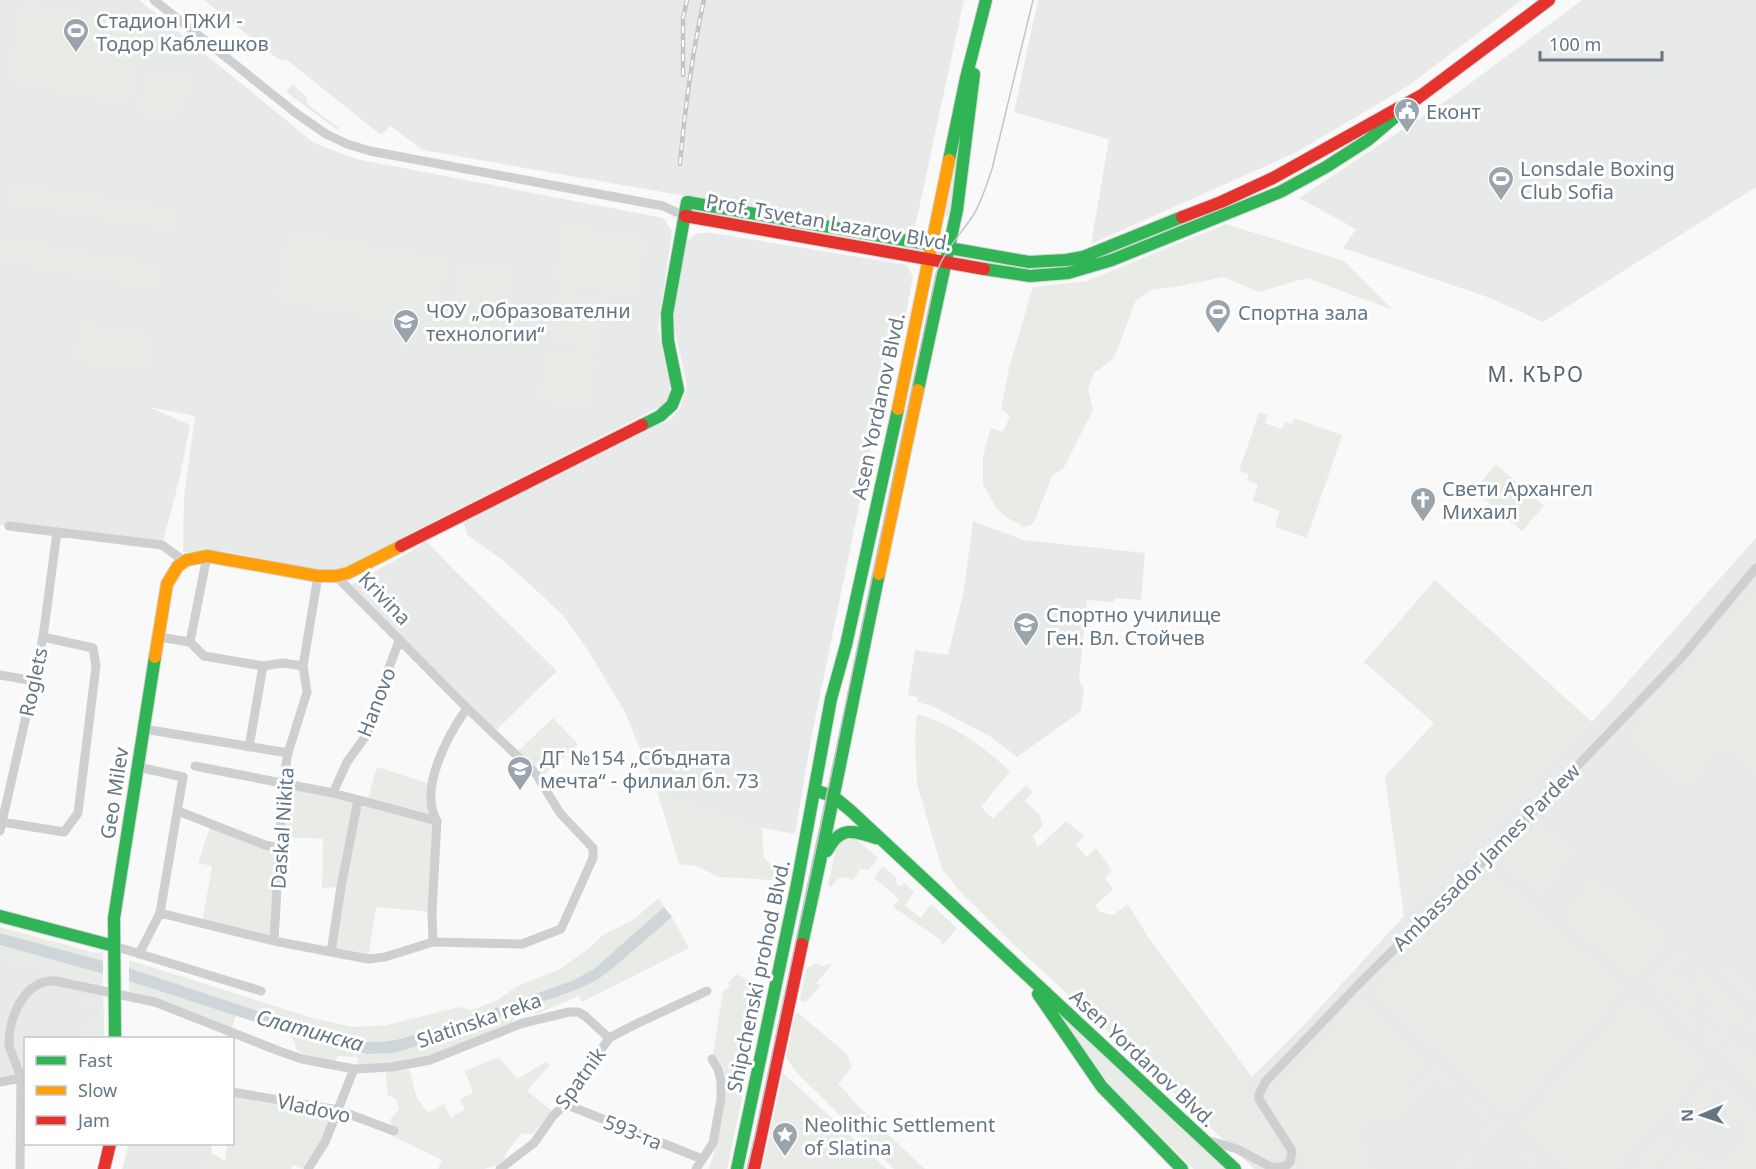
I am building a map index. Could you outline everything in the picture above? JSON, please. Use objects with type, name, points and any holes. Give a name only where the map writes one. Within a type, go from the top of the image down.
[{"type":"main road","name":"Prof. Tsvetan Lazarov Blvd.","points":[[336,576],[348,573],[660,416],[672,405],[678,390],[668,341],[667,314],[685,216],[818,238],[945,264],[1029,276],[1048,276],[1076,271],[1112,260],[1280,192],[1326,167],[1368,140],[1420,96],[1549,0]]},
{"type":"main road","name":"Asen Yordanov Blvd.","points":[[985,5],[966,78],[846,645],[831,699],[815,790],[834,797],[882,840],[1202,1138],[1217,1146],[1235,1169]]},
{"type":"main road","name":"Asen Yordanov Blvd.","points":[[834,797],[957,210],[985,5]]},
{"type":"main road","name":"Prof. Tsvetan Lazarov Blvd.","points":[[687,202],[1029,262],[1066,260],[1083,257],[1214,205],[1274,178],[1420,96]]},
{"type":"main road","points":[[685,216],[687,202]]},
{"type":"main road","name":"Krivina","points":[[184,561],[207,556],[318,576],[336,576]]},
{"type":"main road","name":"Geo Milev","points":[[115,1037],[114,918],[167,584],[173,570],[184,561]]},
{"type":"main road","name":"Shipchenski prohod Blvd.","points":[[737,1169],[815,790]]},
{"type":"main road","name":"Shipchenski prohod Blvd.","points":[[754,1169],[834,797]]},
{"type":"main road","points":[[820,866],[832,841],[842,832],[852,830],[882,840]]},
{"type":"main road","points":[[0,916],[114,951]]},
{"type":"main road","name":"Asen Yordanov Blvd.","points":[[1025,975],[1102,1087],[1182,1169]]},
{"type":"main road","points":[[104,1169],[110,1145]]},
{"type":"street","points":[[154,0],[297,114],[326,134],[347,144],[370,151],[663,206],[685,216]]},
{"type":"street","points":[[663,206],[687,202]]},
{"type":"street","points":[[9,526],[162,546],[184,561]]},
{"type":"street","name":"Roglets","points":[[1,826],[43,637],[57,532]]},
{"type":"street","points":[[190,642],[207,556]]},
{"type":"street","name":"Ambassador James Pardew","points":[[1217,1146],[1238,1149],[1274,1168],[1286,1166],[1290,1162],[1292,1151],[1259,1099],[1259,1094],[1266,1081],[1358,985],[1535,810],[1681,658],[1756,568]]},
{"type":"street","name":"Daskal Nikita","points":[[274,941],[283,783],[288,753],[307,692],[303,666],[318,576]]},
{"type":"street","name":"Krivina","points":[[336,576],[466,708],[536,774],[560,813],[593,848],[592,858],[561,929],[522,944],[433,942]]},
{"type":"street","points":[[1,826],[64,832],[78,813],[96,666],[93,648],[43,637]]},
{"type":"street","points":[[159,637],[190,642],[204,656],[263,666],[283,663],[303,666]]},
{"type":"street","name":"Hanovo","points":[[333,793],[346,762],[368,733],[399,641]]},
{"type":"street","points":[[249,747],[263,666]]},
{"type":"street","points":[[0,675],[34,681]]},
{"type":"street","points":[[160,913],[274,941],[368,959],[385,957],[433,942],[432,912],[437,821],[431,806],[433,785],[440,755],[452,729],[466,708]]},
{"type":"street","points":[[144,729],[288,753]]},
{"type":"street","points":[[195,766],[333,793],[437,821]]},
{"type":"street","points":[[138,767],[183,777],[160,913],[139,954]]},
{"type":"street","points":[[331,952],[358,800]]},
{"type":"street","points":[[178,811],[265,845],[279,848]]},
{"type":"street","points":[[114,951],[139,954],[261,991]]},
{"type":"street","name":"Slatinska reka","points":[[23,1077],[9,1046],[14,1015],[33,987],[42,982],[55,981],[115,991],[154,1002],[302,1059],[354,1069],[392,1067],[430,1060],[523,1023],[569,1012],[578,1012],[585,1016],[609,1038]]},
{"type":"street","name":"Spatnik","points":[[500,1169],[534,1143],[609,1038],[708,991]]},
{"type":"street","points":[[696,1169],[713,1143],[721,1099],[721,1081],[712,1059]]},
{"type":"street","points":[[308,1169],[325,1142],[354,1069]]},
{"type":"street","points":[[0,1082],[23,1077],[20,1169]]},
{"type":"street","name":"Vladovo","points":[[234,1092],[339,1110],[394,1131]]},
{"type":"street","name":"593-та","points":[[564,1104],[702,1159]]},
{"type":"shaded area","points":[[0,0],[139,0],[314,143],[356,159],[663,218],[672,231],[658,327],[671,393],[663,405],[340,569],[323,571],[224,551],[183,552],[184,497],[195,416],[149,407],[190,425],[180,477],[162,545],[0,525]]},
{"type":"shaded area","points":[[204,0],[964,0],[913,236],[423,150],[390,126],[381,135],[287,60],[278,59]]},
{"type":"shaded area","points":[[1038,0],[1522,0],[1408,86],[1297,152],[1091,244],[1109,139],[1014,112]]},
{"type":"shaded area","points":[[1582,0],[1756,0],[1756,187],[1543,322],[1490,298],[1343,248],[1356,229],[1299,198],[1453,96]]},
{"type":"shaded area","name":"Стадион ПЖИ - Тодор Каблешков","points":[[22,2],[145,27],[129,106],[7,81]]},
{"type":"shaded area","points":[[188,70],[190,93],[182,93],[183,114],[140,117],[139,96],[146,95],[145,73]]},
{"type":"shaded area","points":[[292,84],[306,96],[308,105],[339,128],[336,129],[286,92]]},
{"type":"shaded area","points":[[967,92],[951,214],[945,216],[951,185]]},
{"type":"shaded area","points":[[8,182],[180,210],[176,231],[5,203]]},
{"type":"shaded area","points":[[565,224],[618,234],[608,292],[554,283]]},
{"type":"shaded area","points":[[1226,224],[1344,261],[1393,310],[1307,278],[1259,292],[1223,277],[1154,289],[1136,300],[1114,358],[1094,373],[1088,389],[1093,410],[1063,469],[1052,476],[1035,520],[1031,525],[1024,527],[1006,517],[997,509],[983,484],[983,456],[991,428],[1003,432],[1010,416],[1001,409],[1009,368],[1033,287],[1087,281]]},
{"type":"shaded area","points":[[288,230],[447,259],[435,329],[275,300]]},
{"type":"shaded area","points":[[697,233],[712,233],[907,265],[913,277],[906,314],[892,346],[812,734],[795,834],[762,828],[670,798],[657,791],[625,712],[589,652],[563,615],[500,558],[467,535],[464,522],[671,419],[681,407],[687,385],[673,312],[687,241]]},
{"type":"shaded area","points":[[619,234],[646,238],[636,297],[609,293]]},
{"type":"shaded area","points":[[2,237],[159,265],[155,289],[0,262]]},
{"type":"shaded area","points":[[462,261],[512,269],[500,342],[450,333]]},
{"type":"shaded area","points":[[558,290],[607,299],[598,351],[549,342]]},
{"type":"shaded area","points":[[80,323],[154,334],[148,372],[75,361]]},
{"type":"shaded area","points":[[548,349],[597,357],[587,409],[539,400]]},
{"type":"shaded area","points":[[1259,412],[1268,415],[1265,423],[1282,429],[1285,422],[1292,424],[1294,418],[1342,435],[1307,538],[1275,527],[1280,511],[1253,501],[1258,484],[1247,480],[1249,474],[1239,471]]},
{"type":"shaded area","points":[[1496,464],[1544,506],[1522,531],[1474,490]]},
{"type":"shaded area","points":[[973,521],[1023,540],[1145,553],[1141,600],[1115,598],[1114,602],[1087,600],[1079,679],[1084,690],[1081,711],[1017,757],[991,737],[932,706],[917,702],[918,697],[908,695],[915,650],[948,655],[964,590]]},
{"type":"shaded area","points":[[1756,538],[1756,1169],[1254,1169],[1204,1121],[1304,1025],[1404,916],[1592,722]]},
{"type":"shaded area","points":[[426,541],[557,671],[493,733],[347,587]]},
{"type":"shaded area","points":[[1435,580],[1592,722],[1404,916],[1385,776],[1434,723],[1364,662]]},
{"type":"shaded area","points":[[1756,588],[1756,772],[1754,774],[1723,746],[1684,789],[1626,737]]},
{"type":"shaded area","points":[[917,714],[967,737],[1010,771],[981,807],[993,819],[1026,785],[1033,792],[1025,801],[1039,814],[1043,825],[1033,836],[1038,847],[1066,821],[1084,836],[1076,845],[1087,857],[1096,848],[1112,870],[1105,878],[1113,889],[1095,906],[1100,912],[1113,915],[1128,904],[1148,937],[1252,1077],[1247,1086],[1247,1095],[1280,1147],[1281,1158],[1269,1159],[1222,1137],[1010,941],[958,889],[942,869],[917,784],[915,741]]},
{"type":"shaded area","points":[[553,718],[578,744],[542,777],[518,751]]},
{"type":"shaded area","points":[[377,767],[433,785],[432,912],[376,907],[368,959],[331,952],[340,887],[322,888],[323,839],[280,837],[283,783],[367,802]]},
{"type":"shaded area","points":[[657,791],[670,798],[762,828],[764,858],[778,871],[789,872],[788,881],[719,877],[696,866],[679,864]]},
{"type":"shaded area","points":[[211,824],[279,848],[274,941],[202,924],[212,866],[198,863]]},
{"type":"shaded area","points":[[1542,824],[1575,854],[1538,895],[1504,865],[1503,859],[1536,825]]},
{"type":"shaded area","points":[[855,838],[878,858],[869,870],[860,869],[853,880],[840,878],[832,887],[828,886],[836,848],[842,839]]},
{"type":"shaded area","points":[[883,866],[897,878],[895,882],[901,887],[904,883],[914,892],[905,906],[921,918],[931,904],[957,928],[942,946],[941,940],[893,907],[899,899],[874,878]]},
{"type":"shaded area","points":[[1489,874],[1495,874],[1622,987],[1620,994],[1512,1114],[1505,1113],[1373,994],[1374,987]]},
{"type":"shaded area","points":[[1594,878],[1610,892],[1613,888],[1631,905],[1629,908],[1632,911],[1635,908],[1644,916],[1641,920],[1644,922],[1647,919],[1667,937],[1667,942],[1635,977],[1631,977],[1600,950],[1603,946],[1599,942],[1595,946],[1567,920],[1570,917],[1564,912]]},
{"type":"shaded area","points":[[659,898],[664,907],[594,969],[574,980],[457,1022],[400,1039],[381,1042],[346,1039],[324,1033],[129,968],[129,960],[316,1019],[354,1027],[387,1025],[459,1007],[471,1010],[496,1001],[516,987],[560,969],[603,935],[633,920]]},
{"type":"shaded area","points":[[672,917],[689,948],[582,1002],[579,996],[537,1014],[533,1010],[514,1017],[512,1022],[439,1053],[396,1063],[358,1064],[357,1057],[338,1056],[334,1062],[303,1054],[297,1050],[293,1039],[281,1030],[323,1044],[366,1054],[408,1049],[576,990],[597,980]]},
{"type":"shaded area","points":[[0,927],[96,953],[103,952],[103,961],[0,933]]},
{"type":"shaded area","points":[[0,945],[103,973],[103,985],[0,958]]},
{"type":"shaded area","points":[[855,947],[806,1002],[800,1000],[806,969],[814,964],[832,965],[816,983],[820,986]]},
{"type":"shaded area","points":[[1676,951],[1686,958],[1653,984],[1648,981]]},
{"type":"shaded area","points":[[0,958],[103,985],[104,1037],[24,1037],[24,1073],[0,1079]]},
{"type":"shaded area","points":[[1694,958],[1752,1011],[1750,1012],[1692,959]]},
{"type":"shaded area","points":[[1692,962],[1747,1015],[1736,1026],[1703,996]]},
{"type":"shaded area","points":[[1726,964],[1756,993],[1756,1004],[1723,974]]},
{"type":"shaded area","points":[[1675,972],[1696,990],[1699,999],[1693,1009],[1656,986]]},
{"type":"shaded area","points":[[736,974],[765,989],[727,1169],[709,1169],[723,1117],[726,1088],[722,1065],[713,1054],[723,991],[730,987],[728,983]]},
{"type":"shaded area","points":[[129,981],[236,1015],[232,1028],[156,998],[129,991]]},
{"type":"shaded area","points":[[1651,989],[1676,1006],[1671,1010],[1649,991]]},
{"type":"shaded area","points":[[73,993],[100,998],[87,1017],[82,1001]]},
{"type":"shaded area","points":[[1639,999],[1707,1060],[1706,1062],[1638,1001]]},
{"type":"shaded area","points":[[1363,1000],[1426,1061],[1404,1086],[1411,1093],[1436,1065],[1457,1084],[1452,1090],[1436,1076],[1392,1124],[1378,1114],[1356,1138],[1367,1153],[1364,1158],[1376,1169],[1306,1169],[1292,1140],[1267,1106],[1267,1101],[1270,1094],[1359,1001]]},
{"type":"shaded area","points":[[1630,1001],[1634,1001],[1702,1062],[1703,1069],[1615,1169],[1571,1169],[1522,1126],[1522,1122]]},
{"type":"shaded area","points":[[103,1002],[104,1037],[99,1037],[89,1022]]},
{"type":"shaded area","points":[[1705,1003],[1733,1029],[1730,1033],[1710,1020]]},
{"type":"shaded area","points":[[1680,1008],[1692,1015],[1695,1032],[1674,1013]]},
{"type":"shaded area","points":[[797,1012],[847,1054],[852,1067],[838,1084],[925,1169],[894,1169],[795,1071],[786,1057]]},
{"type":"shaded area","points":[[1752,1017],[1756,1021],[1756,1029],[1747,1035],[1741,1030]]},
{"type":"shaded area","points":[[1063,1019],[1225,1169],[1194,1169],[1112,1088]]},
{"type":"shaded area","points":[[87,1025],[95,1037],[77,1037]]},
{"type":"shaded area","points":[[1708,1025],[1726,1037],[1716,1050],[1701,1037]]},
{"type":"shaded area","points":[[1730,1040],[1741,1047],[1730,1064],[1719,1054]]},
{"type":"shaded area","points":[[1745,1049],[1756,1056],[1756,1087],[1733,1067]]},
{"type":"shaded area","points":[[499,1057],[517,1079],[546,1062],[550,1065],[527,1091],[552,1111],[533,1134],[522,1133],[505,1154],[505,1159],[497,1165],[484,1169],[438,1169],[442,1160],[382,1131],[392,1124],[390,1120],[399,1109],[396,1099],[388,1095],[385,1073],[409,1069],[417,1098],[428,1113],[444,1104],[451,1118],[465,1109],[460,1099],[473,1093],[465,1071]]},
{"type":"shaded area","points":[[783,1073],[881,1164],[887,1169],[762,1169]]},
{"type":"shaded area","points":[[1713,1077],[1721,1079],[1690,1130],[1675,1121]]},
{"type":"shaded area","points":[[1723,1082],[1751,1107],[1737,1122],[1726,1111],[1734,1100],[1719,1090]]},
{"type":"shaded area","points":[[1465,1091],[1492,1116],[1481,1118],[1460,1099]]},
{"type":"shaded area","points":[[234,1097],[332,1113],[321,1140],[302,1169],[294,1165],[291,1169],[205,1169],[212,1153],[225,1161],[227,1145],[234,1145]]},
{"type":"shaded area","points":[[1754,1110],[1756,1112],[1756,1169],[1701,1169],[1709,1160],[1720,1166],[1748,1136],[1740,1126]]},
{"type":"shaded area","points":[[1494,1118],[1499,1122],[1500,1127],[1482,1148],[1475,1144],[1490,1126],[1483,1120]]},
{"type":"shaded area","points":[[1520,1127],[1566,1169],[1563,1169],[1519,1129]]},
{"type":"shaded area","points":[[1665,1133],[1678,1141],[1669,1151],[1659,1139]]},
{"type":"shaded area","points":[[1656,1143],[1666,1155],[1653,1169],[1633,1169]]},
{"type":"shaded area","points":[[129,1145],[211,1145],[212,1153],[205,1169],[122,1169]]},
{"type":"shaded area","points":[[1683,1145],[1705,1157],[1695,1169],[1662,1169]]},
{"type":"shaded area","points":[[1471,1148],[1478,1152],[1463,1169],[1453,1169]]},
{"type":"shaded area","points":[[1525,1148],[1537,1158],[1530,1166],[1519,1156]]},
{"type":"water","name":"Слатинска","points":[[664,907],[672,917],[597,980],[576,990],[393,1053],[367,1054],[317,1042],[129,981],[0,945],[0,933],[129,968],[324,1033],[365,1042],[381,1042],[400,1039],[457,1022],[574,980],[594,969]]},
{"type":"pier","points":[[103,958],[129,965],[129,984],[103,976]]},
{"type":"tram line","points":[[747,1169],[936,274],[948,250],[974,214],[986,186],[1033,0]]},
{"type":"railway","points":[[683,75],[683,18],[687,0]]},
{"type":"railway","points":[[680,164],[689,81],[704,0]]},
{"type":"traffic: fast","points":[[949,160],[966,78],[986,0]]},
{"type":"traffic: fast","points":[[918,390],[957,210],[974,74]]},
{"type":"traffic: fast","points":[[984,269],[1030,276],[1068,273],[1112,260],[1280,192],[1326,167],[1368,140],[1394,118]]},
{"type":"traffic: fast","points":[[642,425],[660,416],[672,405],[678,390],[668,341],[667,314],[687,202],[1029,262],[1083,257],[1182,217]]},
{"type":"traffic: fast","points":[[737,1169],[797,884],[831,699],[846,645],[898,409]]},
{"type":"traffic: fast","points":[[802,944],[879,574]]},
{"type":"traffic: fast","points":[[115,1037],[114,918],[155,657]]},
{"type":"traffic: fast","points":[[815,790],[834,797],[851,811],[1235,1169]]},
{"type":"traffic: fast","points":[[827,851],[837,837],[847,832],[876,838]]},
{"type":"traffic: fast","points":[[0,916],[114,946]]},
{"type":"traffic: fast","points":[[1038,994],[1102,1087],[1182,1169]]},
{"type":"traffic: slow","points":[[898,409],[949,160]]},
{"type":"traffic: slow","points":[[879,574],[918,390]]},
{"type":"traffic: slow","points":[[155,657],[167,584],[178,566],[187,560],[207,556],[318,576],[336,576],[348,573],[401,546]]},
{"type":"traffic: jam","points":[[1414,101],[1549,0]]},
{"type":"traffic: jam","points":[[1182,217],[1273,178],[1420,96]]},
{"type":"traffic: jam","points":[[685,216],[984,269]]},
{"type":"traffic: jam","points":[[401,546],[642,425]]},
{"type":"traffic: jam","points":[[754,1169],[802,944]]},
{"type":"traffic: jam","points":[[104,1169],[110,1145]]},
{"type":"place","name":"Стадион ПЖИ - Тодор Каблешков","points":[[76,54]]},
{"type":"place","name":"Еконт","points":[[1407,134]]},
{"type":"place","name":"Lonsdale Boxing Club Sofia","points":[[1501,202]]},
{"type":"place","name":"Спортна зала","points":[[1218,335]]},
{"type":"place","name":"ЧОУ „Образователни технологии“","points":[[406,345]]},
{"type":"place","name":"Свети Архангел Михаил","points":[[1423,523]]},
{"type":"place","name":"Спортно училище Ген. Вл. Стойчев","points":[[1026,648]]},
{"type":"place","name":"ДГ №154 „Сбъдната мечта“ - филиал бл. 73","points":[[520,792]]},
{"type":"place","name":"Neolithic Settlement of Slatina","points":[[785,1158]]},
{"type":"district","name":"М. КЪРО","points":[[1536,374]]}]
